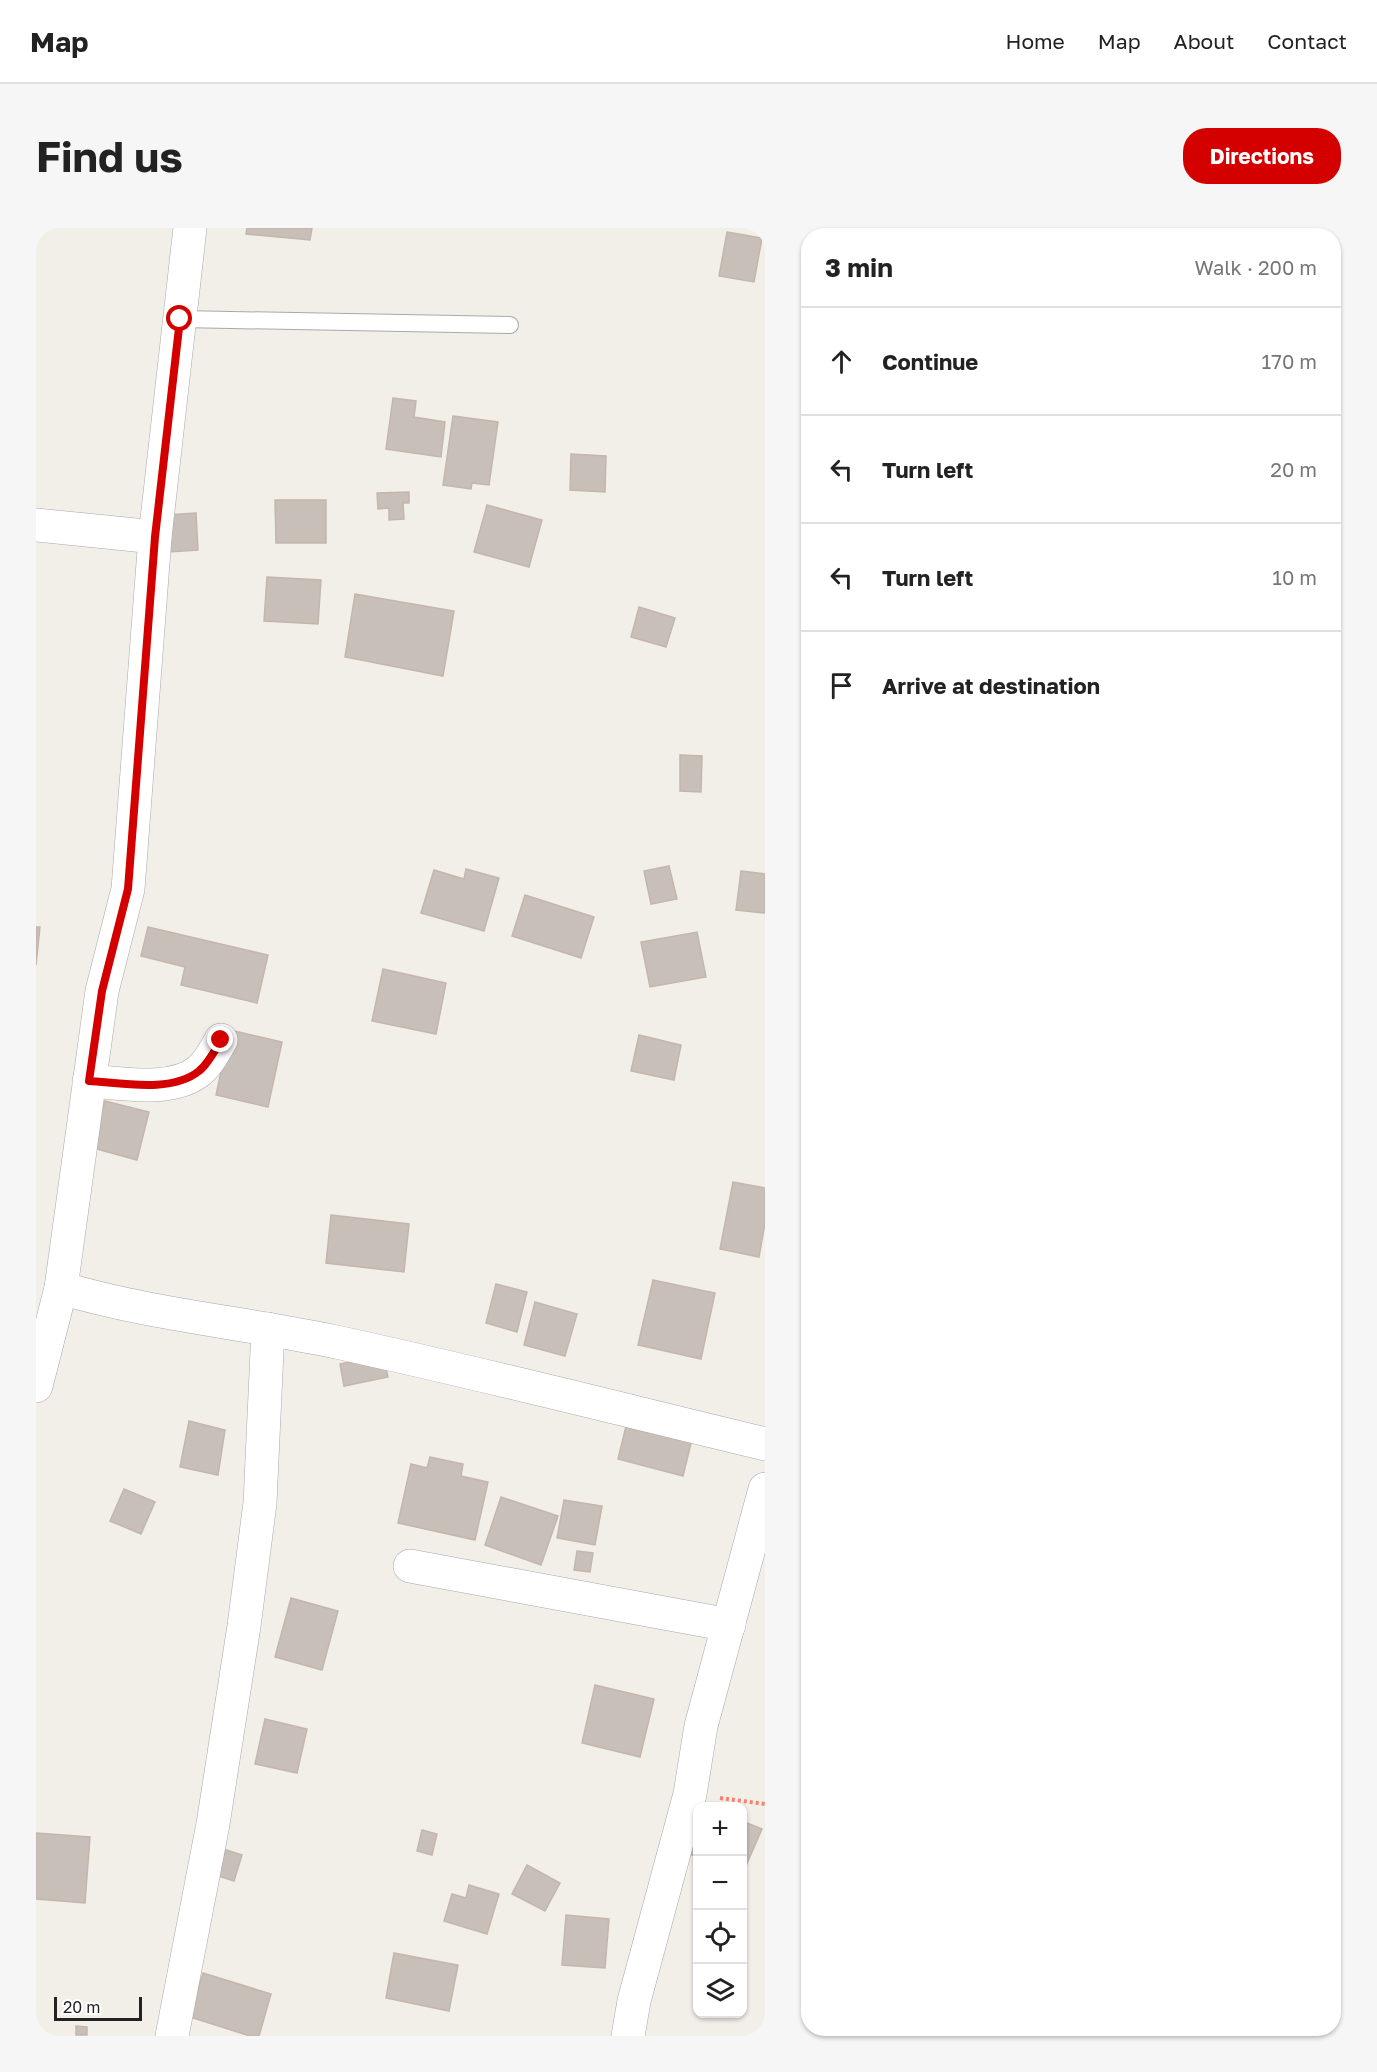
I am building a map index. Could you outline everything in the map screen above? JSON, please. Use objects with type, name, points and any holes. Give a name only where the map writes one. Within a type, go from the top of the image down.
[{"type":"street","points":[[36,1385],[61,1288],[102,991],[128,889],[155,537],[190,228]]},
{"type":"street","points":[[36,525],[155,537]]},
{"type":"street","points":[[89,1081],[163,1085],[184,1080],[201,1070],[221,1040]]},
{"type":"street","points":[[61,1288],[138,1307],[342,1343],[765,1444]]},
{"type":"street","points":[[172,2036],[213,1824],[245,1615],[260,1503],[268,1329]]},
{"type":"street","points":[[628,2036],[633,2001],[690,1794],[702,1726],[765,1489]]},
{"type":"street","points":[[410,1566],[729,1625]]},
{"type":"lane","points":[[180,319],[510,325]]},
{"type":"path","points":[[690,1794],[765,1804]]},
{"type":"building","points":[[247,228],[312,228],[310,240],[246,234]]},
{"type":"building","points":[[727,232],[762,238],[754,282],[719,276]]},
{"type":"building","points":[[393,398],[416,401],[414,417],[445,422],[441,457],[386,449]]},
{"type":"building","points":[[453,416],[498,422],[489,485],[472,483],[471,489],[443,485]]},
{"type":"building","points":[[571,454],[606,456],[605,492],[570,490]]},
{"type":"building","points":[[409,492],[409,503],[403,503],[404,519],[389,520],[389,508],[378,509],[377,493]]},
{"type":"building","points":[[275,500],[326,500],[326,543],[276,543]]},
{"type":"building","points":[[487,505],[542,520],[529,567],[474,552]]},
{"type":"building","points":[[196,513],[198,550],[168,552],[166,515]]},
{"type":"building","points":[[267,577],[321,580],[318,624],[264,621]]},
{"type":"building","points":[[355,594],[454,611],[443,676],[345,657]]},
{"type":"building","points":[[639,607],[675,618],[666,647],[631,637]]},
{"type":"building","points":[[680,755],[702,756],[701,792],[680,791]]},
{"type":"building","points":[[669,866],[677,899],[651,904],[644,871]]},
{"type":"building","points":[[466,869],[499,878],[484,931],[421,913],[434,870],[464,879]]},
{"type":"building","points":[[741,871],[765,874],[765,913],[736,910]]},
{"type":"building","points":[[525,895],[594,917],[581,958],[512,936]]},
{"type":"building","points":[[36,927],[40,927],[36,965]]},
{"type":"building","points":[[148,927],[268,955],[257,1003],[181,985],[185,967],[141,956]]},
{"type":"building","points":[[697,932],[706,977],[650,987],[641,942]]},
{"type":"building","points":[[383,969],[446,983],[436,1034],[372,1021]]},
{"type":"building","points":[[230,1030],[282,1042],[268,1107],[216,1095]]},
{"type":"building","points":[[639,1035],[681,1045],[674,1080],[631,1071]]},
{"type":"building","points":[[105,1101],[149,1112],[137,1160],[93,1148]]},
{"type":"building","points":[[733,1182],[765,1188],[765,1223],[759,1257],[720,1249]]},
{"type":"building","points":[[331,1215],[409,1224],[404,1272],[326,1263]]},
{"type":"building","points":[[653,1280],[715,1293],[701,1359],[638,1345]]},
{"type":"building","points":[[496,1284],[527,1292],[517,1332],[486,1323]]},
{"type":"building","points":[[535,1302],[577,1314],[565,1356],[524,1345]]},
{"type":"building","points":[[383,1355],[388,1377],[344,1386],[340,1364]]},
{"type":"building","points":[[629,1414],[694,1431],[683,1476],[618,1459]]},
{"type":"building","points":[[189,1421],[225,1430],[218,1475],[180,1467]]},
{"type":"building","points":[[430,1457],[463,1464],[461,1476],[488,1482],[475,1540],[398,1523],[411,1464],[427,1468]]},
{"type":"building","points":[[124,1489],[155,1502],[141,1534],[110,1521]]},
{"type":"building","points":[[501,1497],[558,1516],[541,1565],[485,1545]]},
{"type":"building","points":[[564,1500],[602,1506],[595,1545],[557,1538]]},
{"type":"building","points":[[577,1551],[593,1553],[590,1572],[574,1570]]},
{"type":"building","points":[[291,1598],[338,1611],[322,1670],[275,1657]]},
{"type":"building","points":[[595,1685],[654,1699],[640,1757],[582,1743]]},
{"type":"building","points":[[265,1719],[307,1729],[297,1773],[255,1764]]},
{"type":"building","points":[[747,1823],[762,1829],[747,1864]]},
{"type":"building","points":[[422,1830],[437,1834],[432,1855],[417,1851]]},
{"type":"building","points":[[36,1833],[90,1837],[85,1903],[36,1899]]},
{"type":"building","points":[[214,1846],[242,1855],[234,1881],[206,1872]]},
{"type":"building","points":[[527,1865],[560,1883],[545,1911],[512,1894]]},
{"type":"building","points":[[469,1885],[499,1894],[487,1934],[444,1921],[452,1894],[466,1898]]},
{"type":"building","points":[[566,1915],[609,1919],[605,1968],[562,1965]]},
{"type":"building","points":[[394,1953],[458,1965],[449,2011],[386,1998]]},
{"type":"building","points":[[203,1973],[271,1994],[259,2036],[250,2036],[190,2017]]},
{"type":"building","points":[[76,2026],[87,2027],[87,2035],[76,2035]]},
{"type":"route","points":[[180,319],[155,537],[128,889],[102,991],[89,1081],[163,1085],[184,1080],[201,1070],[221,1040]]}]
